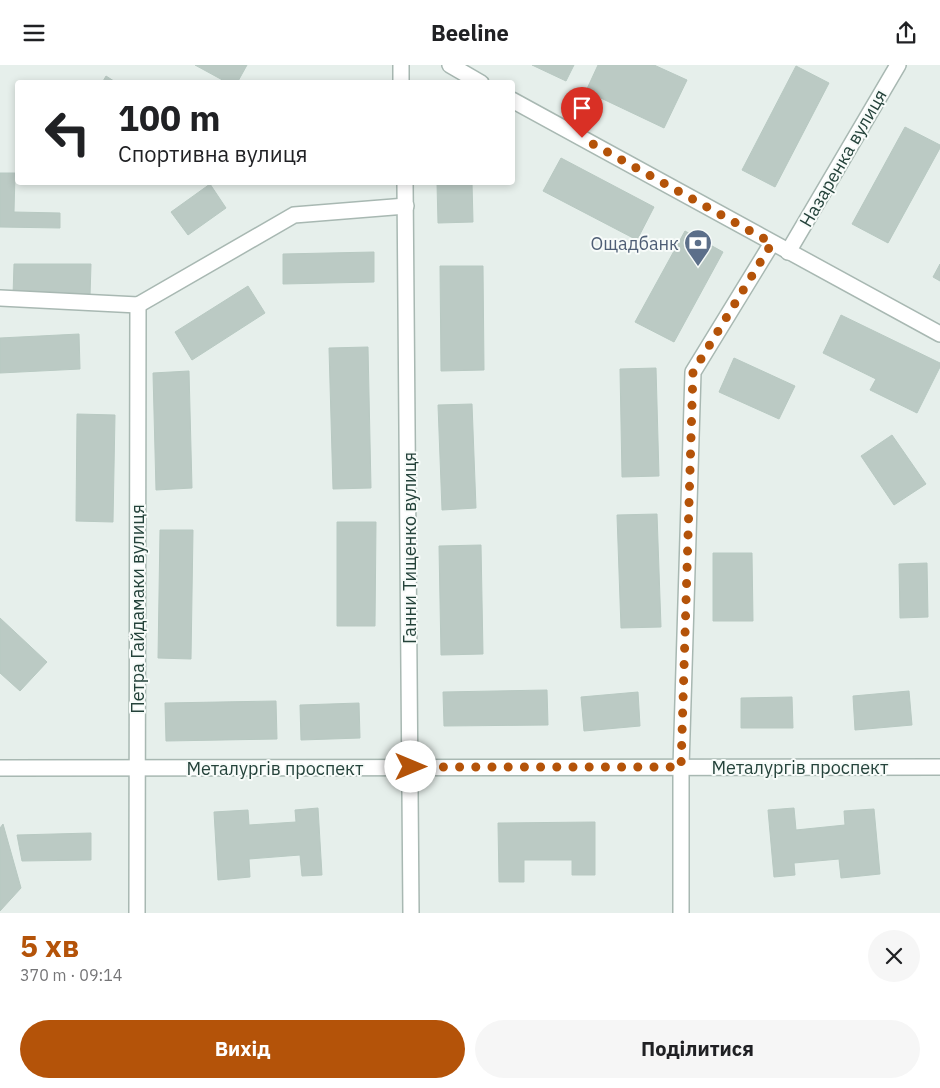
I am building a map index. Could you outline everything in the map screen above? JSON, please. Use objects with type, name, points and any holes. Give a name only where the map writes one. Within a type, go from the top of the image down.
[{"type":"street","points":[[401,65],[402,80]]},
{"type":"street","points":[[450,65],[477,80]]},
{"type":"street","name":"Назаренка вулиця","points":[[788,252],[898,65]]},
{"type":"street","points":[[515,102],[940,334]]},
{"type":"street","name":"Ганни Тищенко вулиця","points":[[406,185],[411,913]]},
{"type":"street","points":[[0,298],[138,305],[294,215],[406,206]]},
{"type":"street","points":[[681,913],[681,767],[693,372],[772,243]]},
{"type":"street","name":"Петра Гайдамаки вулиця","points":[[137,913],[138,305]]},
{"type":"street","name":"Металургів проспект","points":[[0,768],[940,767]]},
{"type":"building","points":[[195,65],[247,65],[239,80],[222,80]]},
{"type":"building","points":[[532,65],[574,65],[566,81]]},
{"type":"building","points":[[598,65],[654,65],[687,80],[664,128],[586,91]]},
{"type":"building","points":[[796,66],[829,83],[775,187],[742,170]]},
{"type":"building","points":[[106,76],[112,80],[104,80]]},
{"type":"building","points":[[905,127],[940,145],[940,148],[888,243],[852,224]]},
{"type":"building","points":[[561,158],[654,207],[637,240],[543,191]]},
{"type":"building","points":[[0,173],[15,173],[14,212],[60,213],[60,228],[0,227]]},
{"type":"building","points":[[209,185],[211,185],[226,208],[188,235],[171,212]]},
{"type":"building","points":[[437,185],[472,185],[473,222],[438,223]]},
{"type":"building","points":[[685,231],[723,252],[674,342],[635,322]]},
{"type":"building","points":[[374,252],[374,282],[283,284],[283,254]]},
{"type":"building","points":[[14,264],[91,264],[90,296],[13,296]]},
{"type":"building","points":[[940,264],[940,281],[933,277]]},
{"type":"building","points":[[440,266],[483,266],[484,370],[441,371]]},
{"type":"building","points":[[248,286],[265,313],[192,360],[175,332]]},
{"type":"building","points":[[841,315],[940,363],[940,367],[917,413],[870,390],[876,379],[823,353]]},
{"type":"building","points":[[79,334],[80,369],[0,373],[0,338]]},
{"type":"building","points":[[368,347],[371,488],[333,489],[329,348]]},
{"type":"building","points":[[734,358],[795,386],[779,419],[719,392]]},
{"type":"building","points":[[656,368],[659,476],[622,477],[620,369]]},
{"type":"building","points":[[189,371],[192,488],[156,490],[153,373]]},
{"type":"building","points":[[472,404],[476,508],[442,510],[438,405]]},
{"type":"building","points":[[77,414],[115,415],[113,522],[76,521]]},
{"type":"building","points":[[892,435],[926,484],[894,505],[861,456]]},
{"type":"building","points":[[657,514],[661,627],[621,628],[617,515]]},
{"type":"building","points":[[337,522],[376,522],[375,626],[337,626]]},
{"type":"building","points":[[160,530],[193,530],[191,659],[158,658]]},
{"type":"building","points":[[481,545],[483,654],[441,655],[439,546]]},
{"type":"building","points":[[713,553],[752,553],[753,621],[713,621]]},
{"type":"building","points":[[927,563],[928,617],[900,618],[899,564]]},
{"type":"building","points":[[0,618],[47,662],[20,691],[0,673]]},
{"type":"building","points":[[547,690],[548,725],[444,726],[443,692]]},
{"type":"building","points":[[909,691],[912,725],[855,730],[853,696]]},
{"type":"building","points":[[638,692],[640,726],[584,731],[581,697]]},
{"type":"building","points":[[792,697],[793,728],[741,728],[741,698]]},
{"type":"building","points":[[276,701],[277,739],[166,741],[165,703]]},
{"type":"building","points":[[359,703],[360,738],[301,740],[300,705]]},
{"type":"building","points":[[318,808],[322,875],[302,876],[300,855],[249,859],[250,877],[218,880],[214,812],[248,810],[249,825],[296,822],[295,810]]},
{"type":"building","points":[[794,808],[796,830],[845,825],[844,811],[874,809],[880,874],[841,878],[839,859],[794,863],[795,875],[774,877],[768,810]]},
{"type":"building","points":[[595,822],[595,875],[572,875],[572,860],[524,860],[524,882],[499,882],[498,823]]},
{"type":"building","points":[[3,824],[21,888],[0,911],[0,828]]},
{"type":"building","points":[[91,833],[91,860],[22,861],[17,835]]},
{"type":"place","name":"Ощадбанк","points":[[698,267]]},
{"type":"route","points":[[411,767],[681,767],[693,372],[772,243],[582,138]]}]
